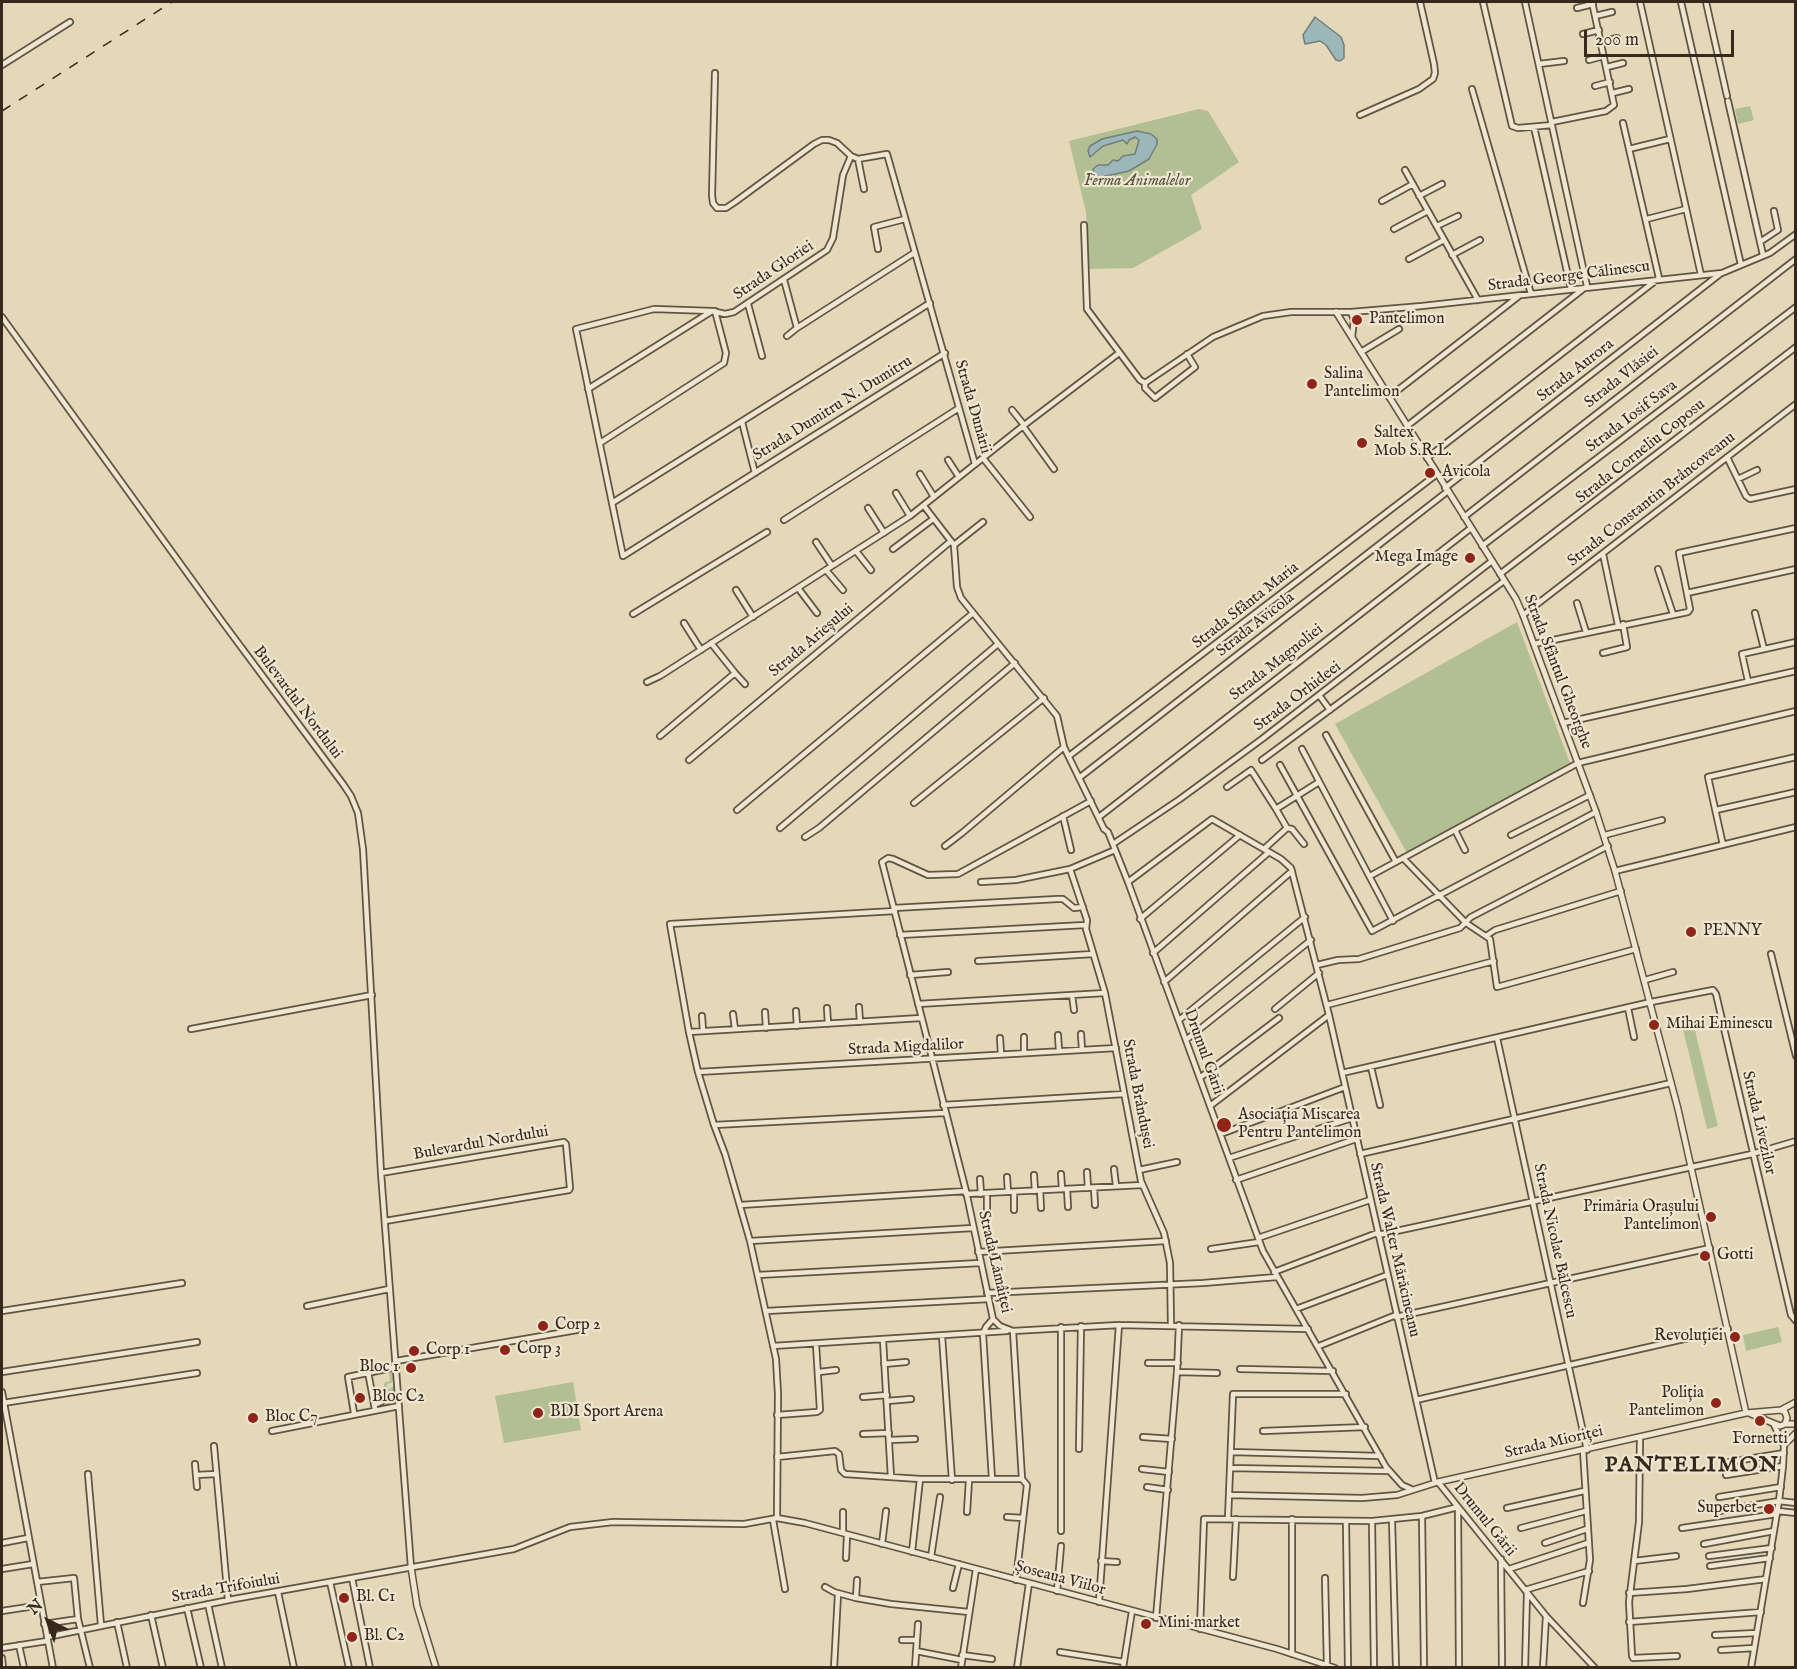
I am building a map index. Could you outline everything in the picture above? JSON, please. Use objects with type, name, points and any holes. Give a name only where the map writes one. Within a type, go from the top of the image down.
[{"type":"street","points":[[1360,115],[1419,89],[1433,79],[1434,64],[1420,2]]},
{"type":"street","points":[[1483,2],[1510,123],[1514,127],[1534,127],[1609,110],[1614,105],[1592,3],[1577,8]]},
{"type":"street","points":[[1407,426],[1587,286],[1525,2]]},
{"type":"street","points":[[1640,2],[1701,275]]},
{"type":"street","points":[[1681,2],[1741,265]]},
{"type":"street","points":[[1706,2],[1763,255]]},
{"type":"street","points":[[1595,16],[1612,12]]},
{"type":"street","points":[[2,65],[70,22]]},
{"type":"street","points":[[1583,34],[1599,30]]},
{"type":"street","points":[[1601,42],[1617,38]]},
{"type":"street","points":[[1589,60],[1604,56]]},
{"type":"street","points":[[1539,64],[1564,61]]},
{"type":"street","points":[[1607,67],[1623,63]]},
{"type":"street","points":[[715,73],[712,195],[717,208],[726,208],[822,140],[837,143],[851,156],[858,159],[864,189]]},
{"type":"street","points":[[1595,86],[1610,82]]},
{"type":"street","points":[[1472,89],[1531,294]]},
{"type":"street","points":[[1613,93],[1629,89]]},
{"type":"street","points":[[1427,458],[1659,278],[1623,123]]},
{"type":"street","points":[[1534,127],[1571,289]]},
{"type":"street","points":[[1629,149],[1670,139]]},
{"type":"street","name":"Strada Dunării","points":[[858,159],[887,154],[975,464],[1119,353]]},
{"type":"street","name":"Strada Gloriei","points":[[588,389],[714,311],[730,314],[748,304],[830,247],[843,175],[851,156]]},
{"type":"street","points":[[1405,171],[1478,300]]},
{"type":"street","points":[[1382,201],[1413,184]]},
{"type":"street","points":[[1419,196],[1442,184]]},
{"type":"street","points":[[1647,219],[1686,210]]},
{"type":"street","points":[[1394,229],[1428,211]]},
{"type":"street","points":[[1760,242],[1778,230],[1774,211]]},
{"type":"street","points":[[1437,226],[1458,216]]},
{"type":"street","points":[[878,249],[874,227],[905,219]]},
{"type":"street","points":[[1084,225],[1087,309],[1140,380],[1145,383]]},
{"type":"street","name":"Strada George Călinescu","points":[[1336,312],[1519,296],[1587,286],[1722,273],[1763,255],[1796,234]]},
{"type":"street","points":[[1409,260],[1444,240]]},
{"type":"street","points":[[1452,255],[1480,240]]},
{"type":"street","points":[[787,336],[914,253]]},
{"type":"street","name":"Strada Vlăsiei","points":[[1464,517],[1796,259]]},
{"type":"street","name":"Strada Aurora","points":[[1446,489],[1722,273]]},
{"type":"street","points":[[784,280],[797,328]]},
{"type":"street","points":[[1389,397],[1519,296]]},
{"type":"street","points":[[612,503],[930,303]]},
{"type":"street","points":[[748,304],[762,356]]},
{"type":"street","name":"Strada Iosif Sava","points":[[1482,546],[1796,307]]},
{"type":"street","points":[[600,443],[724,363],[726,352],[714,311],[654,309],[576,328],[623,556],[755,473]]},
{"type":"street","points":[[1145,383],[1222,332],[1263,316],[1291,312],[1336,312]]},
{"type":"street","name":"Strada Sfântul Gheorghe","points":[[1336,312],[1504,580],[1523,615],[1534,644],[1616,870],[1691,1166],[1746,1413]]},
{"type":"street","points":[[1351,312],[1354,320],[1352,338]]},
{"type":"street","name":"Bulevardul Nordului","points":[[2,317],[351,796],[360,821],[381,1173],[411,1567]]},
{"type":"street","points":[[1361,352],[1399,329]]},
{"type":"street","name":"Strada Corneliu Coposu","points":[[1500,574],[1796,347]]},
{"type":"street","name":"Strada Dumitru N. Dumitru","points":[[742,422],[755,473],[945,353]]},
{"type":"street","points":[[1145,383],[1145,388],[1155,398],[1195,367],[1187,354]]},
{"type":"street","name":"Strada Constantin Brâncoveanu","points":[[1523,615],[1796,404]]},
{"type":"street","points":[[784,520],[959,408]]},
{"type":"street","points":[[1012,410],[1054,469]]},
{"type":"street","points":[[1727,457],[1746,496],[1750,499],[1796,489]]},
{"type":"street","points":[[983,458],[1030,517]]},
{"type":"street","points":[[948,460],[959,477]]},
{"type":"street","points":[[647,682],[910,516],[975,464]]},
{"type":"street","points":[[1738,479],[1757,470]]},
{"type":"street","points":[[920,474],[934,497]]},
{"type":"street","name":"Strada Sfânta Maria","points":[[1068,756],[1437,474]]},
{"type":"street","name":"Strada Avicola","points":[[1079,778],[1446,489]]},
{"type":"street","points":[[896,493],[910,516]]},
{"type":"street","points":[[924,506],[952,543]]},
{"type":"street","points":[[868,508],[884,533]]},
{"type":"street","points":[[893,549],[933,519]]},
{"type":"street","name":"Strada Arieșului","points":[[689,760],[952,543],[983,522]]},
{"type":"street","name":"Strada Magnoliei","points":[[1099,818],[1471,528]]},
{"type":"street","points":[[1534,644],[1689,610],[1679,553],[1796,528]]},
{"type":"street","points":[[633,614],[767,532]]},
{"type":"street","points":[[816,542],[832,566]]},
{"type":"street","name":"Drumul Gării","points":[[952,543],[958,591],[973,613],[1057,716],[1064,747],[1113,844],[1128,882],[1201,1077],[1258,1240],[1380,1456],[1389,1471],[1402,1485],[1411,1489],[1436,1483],[1546,1616],[1595,1668]]},
{"type":"street","points":[[856,551],[871,570]]},
{"type":"street","points":[[1603,554],[1627,646],[1603,652]]},
{"type":"street","name":"Strada Orhideei","points":[[1113,844],[1180,799],[1492,561]]},
{"type":"street","points":[[1658,569],[1673,614]]},
{"type":"street","points":[[1687,593],[1796,569]]},
{"type":"street","points":[[826,570],[843,590]]},
{"type":"street","points":[[1262,760],[1504,580]]},
{"type":"street","points":[[798,588],[817,613]]},
{"type":"street","points":[[736,590],[753,617]]},
{"type":"street","points":[[1577,603],[1586,632]]},
{"type":"street","points":[[737,810],[973,613]]},
{"type":"street","points":[[1755,613],[1764,649]]},
{"type":"street","points":[[684,623],[701,650]]},
{"type":"street","points":[[1748,681],[1742,655],[1796,642]]},
{"type":"street","points":[[711,643],[745,684]]},
{"type":"street","points":[[780,828],[998,644]]},
{"type":"street","points":[[805,837],[819,828],[1015,663]]},
{"type":"street","points":[[1563,723],[1796,671]]},
{"type":"street","points":[[660,736],[735,673]]},
{"type":"street","points":[[1319,695],[1330,710]]},
{"type":"street","points":[[914,803],[1044,698]]},
{"type":"street","points":[[1370,876],[1578,763],[1796,711]]},
{"type":"street","points":[[1326,735],[1396,862]]},
{"type":"street","points":[[945,846],[1064,747]]},
{"type":"street","points":[[1302,749],[1393,921]]},
{"type":"street","points":[[1723,845],[1708,777],[1796,757]]},
{"type":"street","points":[[1281,765],[1372,931],[1596,812]]},
{"type":"street","points":[[1227,787],[1251,771],[1287,828],[1292,829],[1304,844]]},
{"type":"street","points":[[1276,809],[1319,782]]},
{"type":"street","points":[[1716,810],[1796,792]]},
{"type":"street","points":[[1511,835],[1590,795]]},
{"type":"street","points":[[1071,850],[1064,816],[1091,801]]},
{"type":"street","name":"Strada Lămâiței","points":[[1064,816],[958,874],[928,875],[892,859],[884,860],[882,863],[966,1193],[993,1319],[1000,1326],[1013,1331],[1119,1325],[1308,1329]]},
{"type":"street","points":[[1128,882],[1212,819],[1286,863],[1292,871],[1164,982]]},
{"type":"street","points":[[1605,835],[1662,820]]},
{"type":"street","points":[[1616,870],[1796,827]]},
{"type":"street","points":[[1263,849],[1287,828]]},
{"type":"street","points":[[1455,830],[1465,850]]},
{"type":"street","points":[[1140,919],[1240,835]]},
{"type":"street","points":[[1317,965],[1368,956],[1460,928],[1472,917],[1608,846]]},
{"type":"street","points":[[981,882],[1017,880],[1070,868],[1115,850]]},
{"type":"street","points":[[1153,953],[1269,852]]},
{"type":"street","points":[[1403,858],[1466,923],[1491,942],[1497,987],[1636,948]]},
{"type":"street","name":"Strada Brândușei","points":[[1070,868],[1087,920],[1085,925],[1105,993],[1142,1185],[1161,1222],[1166,1241],[1171,1284],[1171,1325]]},
{"type":"street","name":"Strada Walter Mărăcineanu","points":[[1292,871],[1327,1005],[1396,1316],[1436,1483]]},
{"type":"street","points":[[1486,936],[1495,930],[1621,891]]},
{"type":"street","points":[[785,1589],[775,1519],[777,1374],[773,1346],[750,1241],[698,1072],[670,924],[1052,899],[1063,899],[1076,908],[1083,907]]},
{"type":"street","points":[[1179,1020],[1305,916]]},
{"type":"street","points":[[900,936],[1085,925]]},
{"type":"street","points":[[1186,1040],[1311,940]]},
{"type":"street","points":[[978,962],[1093,954]]},
{"type":"street","points":[[1771,954],[1796,1056]]},
{"type":"street","points":[[1327,1005],[1494,961]]},
{"type":"street","points":[[910,975],[948,972]]},
{"type":"street","points":[[1645,980],[1674,972]]},
{"type":"street","points":[[1275,1009],[1319,973]]},
{"type":"street","name":"Strada Livezilor","points":[[1651,1002],[1708,990],[1715,992],[1791,1315],[1796,1321]]},
{"type":"street","points":[[918,1004],[1105,993]]},
{"type":"street","points":[[191,1029],[372,995]]},
{"type":"street","points":[[1072,995],[1074,1010]]},
{"type":"street","points":[[1342,1073],[1651,1002]]},
{"type":"street","points":[[859,1007],[860,1022]]},
{"type":"street","points":[[827,1008],[828,1024]]},
{"type":"street","points":[[1628,1008],[1634,1037]]},
{"type":"street","points":[[796,1011],[797,1026]]},
{"type":"street","points":[[765,1012],[766,1028]]},
{"type":"street","points":[[733,1014],[735,1029]]},
{"type":"street","points":[[1210,1106],[1329,1015]]},
{"type":"street","points":[[702,1016],[703,1031]]},
{"type":"street","points":[[689,1032],[921,1018]]},
{"type":"street","points":[[1201,1077],[1279,1018]]},
{"type":"street","points":[[1081,1034],[1082,1050]]},
{"type":"street","points":[[1058,1035],[1059,1051]]},
{"type":"street","points":[[1024,1037],[1024,1053]]},
{"type":"street","points":[[1000,1038],[1001,1054]]},
{"type":"street","name":"Strada Nicolae Bălcescu","points":[[1497,1038],[1569,1366],[1585,1450],[1584,1491],[1589,1571],[1583,1603]]},
{"type":"street","name":"Strada Migdalilor","points":[[698,1072],[1116,1048]]},
{"type":"street","points":[[1371,1067],[1380,1105]]},
{"type":"street","points":[[1360,1154],[1671,1083]]},
{"type":"street","points":[[1221,1134],[1345,1087]]},
{"type":"street","points":[[943,1105],[1124,1094]]},
{"type":"street","points":[[714,1125],[945,1113]]},
{"type":"street","points":[[1229,1158],[1352,1118]]},
{"type":"street","points":[[1236,1180],[1356,1139]]},
{"type":"street","points":[[987,1293],[1171,1284],[1276,1274],[1378,1234],[1752,1154],[1796,1141]]},
{"type":"street","name":"Bulevardul Nordului","points":[[381,1173],[565,1142],[570,1188],[385,1221]]},
{"type":"street","points":[[1139,1170],[1177,1162]]},
{"type":"street","points":[[1114,1169],[1116,1186]]},
{"type":"street","points":[[1088,1172],[1095,1205]]},
{"type":"street","points":[[1061,1174],[1068,1207]]},
{"type":"street","points":[[1034,1175],[1041,1208]]},
{"type":"street","points":[[1007,1177],[1014,1210]]},
{"type":"street","points":[[980,1179],[987,1209]]},
{"type":"street","points":[[740,1205],[1142,1185]]},
{"type":"street","points":[[1211,1249],[1258,1240],[1370,1200]]},
{"type":"street","points":[[750,1241],[973,1228]]},
{"type":"street","points":[[978,1252],[1166,1241]]},
{"type":"street","points":[[1318,1346],[1396,1316],[1710,1248]]},
{"type":"street","points":[[758,1275],[980,1263]]},
{"type":"street","points":[[1296,1309],[1387,1275]]},
{"type":"street","points":[[2,1311],[182,1283]]},
{"type":"street","points":[[307,1306],[389,1289]]},
{"type":"street","points":[[766,1311],[989,1299]]},
{"type":"street","points":[[992,1479],[983,1334],[993,1319]]},
{"type":"street","points":[[1099,1602],[1119,1325]]},
{"type":"street","points":[[1156,1618],[1178,1372],[1179,1325]]},
{"type":"street","points":[[1080,1449],[1082,1326]]},
{"type":"street","points":[[1061,1327],[1061,1530]]},
{"type":"street","points":[[1416,1400],[1728,1329]]},
{"type":"street","points":[[354,1413],[348,1377],[396,1364],[577,1330]]},
{"type":"street","points":[[773,1346],[1013,1331],[1022,1479],[1027,1485],[1016,1580]]},
{"type":"street","points":[[942,1336],[952,1480]]},
{"type":"street","points":[[883,1340],[891,1477]]},
{"type":"street","points":[[2,1372],[197,1342]]},
{"type":"street","points":[[777,1415],[819,1412],[821,1408],[816,1344]]},
{"type":"street","points":[[884,1364],[906,1362]]},
{"type":"street","points":[[1148,1364],[1178,1363]]},
{"type":"street","points":[[1240,1369],[1333,1371]]},
{"type":"street","points":[[819,1372],[836,1370]]},
{"type":"street","points":[[368,1372],[375,1407],[383,1399]]},
{"type":"street","points":[[1178,1372],[1218,1373]]},
{"type":"street","points":[[3,1403],[197,1373]]},
{"type":"street","points":[[2,1392],[53,1668]]},
{"type":"street","points":[[1228,1519],[1233,1394],[1346,1394]]},
{"type":"street","points":[[863,1397],[886,1395]]},
{"type":"street","points":[[887,1401],[911,1399]]},
{"type":"street","name":"Strada Mioriței","points":[[1436,1483],[1746,1413],[1782,1412],[1795,1402]]},
{"type":"street","points":[[272,1431],[399,1406]]},
{"type":"street","points":[[1782,1412],[1796,1423]]},
{"type":"street","points":[[1751,1668],[1772,1548],[1783,1466],[1784,1445],[1771,1415],[1782,1412]]},
{"type":"street","points":[[1780,1437],[1784,1425],[1782,1412]]},
{"type":"street","points":[[1746,1413],[1773,1424],[1796,1423]]},
{"type":"street","points":[[1263,1431],[1365,1427]]},
{"type":"street","points":[[863,1434],[889,1433]]},
{"type":"street","points":[[1784,1445],[1796,1433]]},
{"type":"street","points":[[1143,1437],[1172,1439]]},
{"type":"street","points":[[1640,1437],[1640,1514],[1629,1593],[1633,1658],[1677,1656]]},
{"type":"street","points":[[889,1440],[915,1439]]},
{"type":"street","points":[[214,1446],[228,1600]]},
{"type":"street","points":[[777,1457],[835,1451],[839,1454],[841,1470],[845,1474],[952,1480],[1022,1479]]},
{"type":"street","points":[[1231,1452],[1380,1456]]},
{"type":"street","points":[[1723,1463],[1784,1453]]},
{"type":"street","points":[[195,1464],[197,1487]]},
{"type":"street","points":[[1726,1475],[1783,1466]]},
{"type":"street","points":[[1230,1468],[1389,1471]]},
{"type":"street","points":[[1142,1470],[1169,1472]]},
{"type":"street","points":[[88,1474],[102,1625]]},
{"type":"street","points":[[196,1475],[216,1474]]},
{"type":"street","points":[[912,1552],[920,1479]]},
{"type":"street","points":[[967,1512],[969,1479]]},
{"type":"street","points":[[1147,1487],[1168,1490]]},
{"type":"street","points":[[1719,1497],[1781,1487]]},
{"type":"street","points":[[1229,1495],[1347,1499],[1394,1495],[1411,1489]]},
{"type":"street","points":[[1507,1508],[1584,1491]]},
{"type":"street","points":[[931,1557],[940,1497]]},
{"type":"street","points":[[1719,1511],[1779,1501],[1796,1503]]},
{"type":"street","points":[[1200,1629],[1204,1519],[1372,1521],[1422,1516],[1458,1507],[1460,1668]]},
{"type":"street","points":[[882,1544],[886,1511]]},
{"type":"street","points":[[1521,1528],[1586,1511]]},
{"type":"street","points":[[843,1512],[846,1558]]},
{"type":"street","points":[[1682,1528],[1777,1513],[1796,1513]]},
{"type":"street","points":[[1422,1516],[1424,1668]]},
{"type":"street","points":[[1007,1517],[1023,1518]]},
{"type":"street","name":"Strada Trifoiului","points":[[2,1648],[81,1629],[228,1600],[514,1549],[570,1527],[613,1522],[731,1525],[753,1524],[775,1519]]},
{"type":"street","name":"Șoseaua Viilor","points":[[775,1519],[845,1534],[959,1564],[1292,1654],[1317,1665],[1335,1668]]},
{"type":"street","points":[[1292,1519],[1292,1654]]},
{"type":"street","points":[[1233,1577],[1236,1520]]},
{"type":"street","points":[[1392,1520],[1396,1668]]},
{"type":"street","points":[[1372,1521],[1374,1668]]},
{"type":"street","points":[[1347,1522],[1348,1668]]},
{"type":"street","points":[[1545,1543],[1587,1529]]},
{"type":"street","points":[[1704,1544],[1774,1531]]},
{"type":"street","points":[[2,1543],[28,1538]]},
{"type":"street","points":[[1509,1569],[1588,1543]]},
{"type":"street","points":[[1057,1591],[1061,1546]]},
{"type":"street","points":[[1709,1556],[1772,1548]]},
{"type":"street","points":[[1634,1561],[1676,1557]]},
{"type":"street","points":[[1710,1566],[1770,1558]]},
{"type":"street","points":[[1501,1559],[1502,1668]]},
{"type":"street","points":[[1101,1561],[1117,1562]]},
{"type":"street","points":[[2,1569],[33,1564]]},
{"type":"street","points":[[953,1588],[959,1564]]},
{"type":"street","points":[[411,1567],[417,1606],[436,1668]]},
{"type":"street","points":[[960,1668],[976,1569]]},
{"type":"street","points":[[1525,1668],[1526,1591],[1589,1571]]},
{"type":"street","points":[[36,1582],[74,1578],[78,1619],[90,1668]]},
{"type":"street","points":[[352,1578],[370,1668]]},
{"type":"street","points":[[1325,1578],[1327,1665]]},
{"type":"street","points":[[1629,1593],[1687,1589],[1766,1579]]},
{"type":"street","points":[[856,1598],[857,1580]]},
{"type":"street","points":[[330,1582],[348,1668]]},
{"type":"street","points":[[1017,1668],[1029,1583]]},
{"type":"street","points":[[825,1587],[838,1594],[856,1598],[969,1612]]},
{"type":"street","points":[[278,1592],[294,1668]]},
{"type":"street","points":[[834,1668],[838,1594]]},
{"type":"street","points":[[208,1604],[221,1667]]},
{"type":"street","points":[[2,1611],[41,1605]]},
{"type":"street","points":[[187,1608],[201,1668]]},
{"type":"street","points":[[1060,1652],[1123,1665],[1132,1611]]},
{"type":"street","points":[[1629,1622],[1761,1612]]},
{"type":"street","points":[[151,1615],[163,1668]]},
{"type":"street","points":[[1543,1668],[1546,1616]]},
{"type":"street","points":[[44,1624],[78,1619]]},
{"type":"street","points":[[117,1622],[127,1668]]},
{"type":"street","points":[[915,1668],[918,1624]]},
{"type":"street","points":[[1715,1635],[1757,1633]]},
{"type":"street","points":[[902,1640],[917,1640]]},
{"type":"street","points":[[19,1645],[24,1668]]},
{"type":"street","points":[[1721,1650],[1754,1648]]},
{"type":"street","points":[[916,1651],[992,1659]]},
{"type":"street","points":[[2,1659],[3,1668]]},
{"type":"street","points":[[1586,1668],[1587,1660]]},
{"type":"green space","points":[[1750,106],[1754,120],[1738,124],[1735,109]]},
{"type":"green space","name":"Ferma Animalelor","points":[[1199,109],[1208,111],[1239,162],[1191,195],[1202,229],[1133,268],[1088,269],[1086,212],[1069,141]]},
{"type":"green space","points":[[1517,622],[1570,763],[1407,853],[1335,724]]},
{"type":"green space","points":[[1693,1022],[1718,1126],[1707,1129],[1682,1025]]},
{"type":"green space","points":[[1778,1327],[1782,1342],[1746,1351],[1743,1335]]},
{"type":"green space","points":[[389,1371],[392,1372],[393,1380],[387,1384],[387,1388],[395,1387],[396,1406],[390,1405],[378,1409],[378,1406],[385,1400],[384,1383],[390,1381]]},
{"type":"green space","name":"BDI Sport Arena","points":[[573,1382],[581,1430],[504,1443],[495,1396]]},
{"type":"water","points":[[1315,17],[1341,37],[1344,45],[1344,58],[1340,61],[1336,60],[1326,45],[1320,41],[1305,44],[1303,35]]},
{"type":"water","points":[[1137,131],[1151,134],[1157,139],[1157,144],[1149,159],[1129,171],[1094,177],[1093,169],[1098,165],[1108,165],[1113,160],[1118,161],[1123,156],[1135,154],[1139,140],[1135,137],[1127,144],[1123,140],[1103,146],[1090,157],[1088,151],[1090,146],[1102,139]]},
{"type":"railway","points":[[2,111],[172,2]]},
{"type":"place","name":"Pantelimon","points":[[1357,320]]},
{"type":"place","name":"Salina Pantelimon","points":[[1312,384]]},
{"type":"place","name":"Saltex Mob S.R.L.","points":[[1362,443]]},
{"type":"place","name":"Avicola","points":[[1430,473]]},
{"type":"place","name":"Mega Image","points":[[1470,558]]},
{"type":"place","name":"PENNY","points":[[1691,932]]},
{"type":"place","name":"Mihai Eminescu","points":[[1654,1025]]},
{"type":"place","name":"Asociația Miscarea Pentru Pantelimon","points":[[1224,1125]]},
{"type":"place","name":"Primăria Orașului Pantelimon","points":[[1711,1217]]},
{"type":"place","name":"Gotti","points":[[1705,1256]]},
{"type":"place","name":"Corp 2","points":[[543,1326]]},
{"type":"place","name":"Revoluției","points":[[1735,1337]]},
{"type":"place","name":"Corp 3","points":[[505,1350]]},
{"type":"place","name":"Corp 1","points":[[414,1351]]},
{"type":"place","name":"Bloc 1","points":[[411,1368]]},
{"type":"place","name":"Bloc C2","points":[[360,1398]]},
{"type":"place","name":"Poliția Pantelimon","points":[[1716,1403]]},
{"type":"place","name":"BDI Sport Arena","points":[[538,1413]]},
{"type":"place","name":"Bloc C7","points":[[253,1418]]},
{"type":"place","name":"Fornetti","points":[[1760,1421]]},
{"type":"place","name":"Superbet","points":[[1769,1509]]},
{"type":"place","name":"Bl. C1","points":[[344,1598]]},
{"type":"place","name":"Mini market","points":[[1146,1624]]},
{"type":"place","name":"Bl. C2","points":[[352,1637]]},
{"type":"district","name":"PANTELIMON","points":[[1692,1466]]}]
